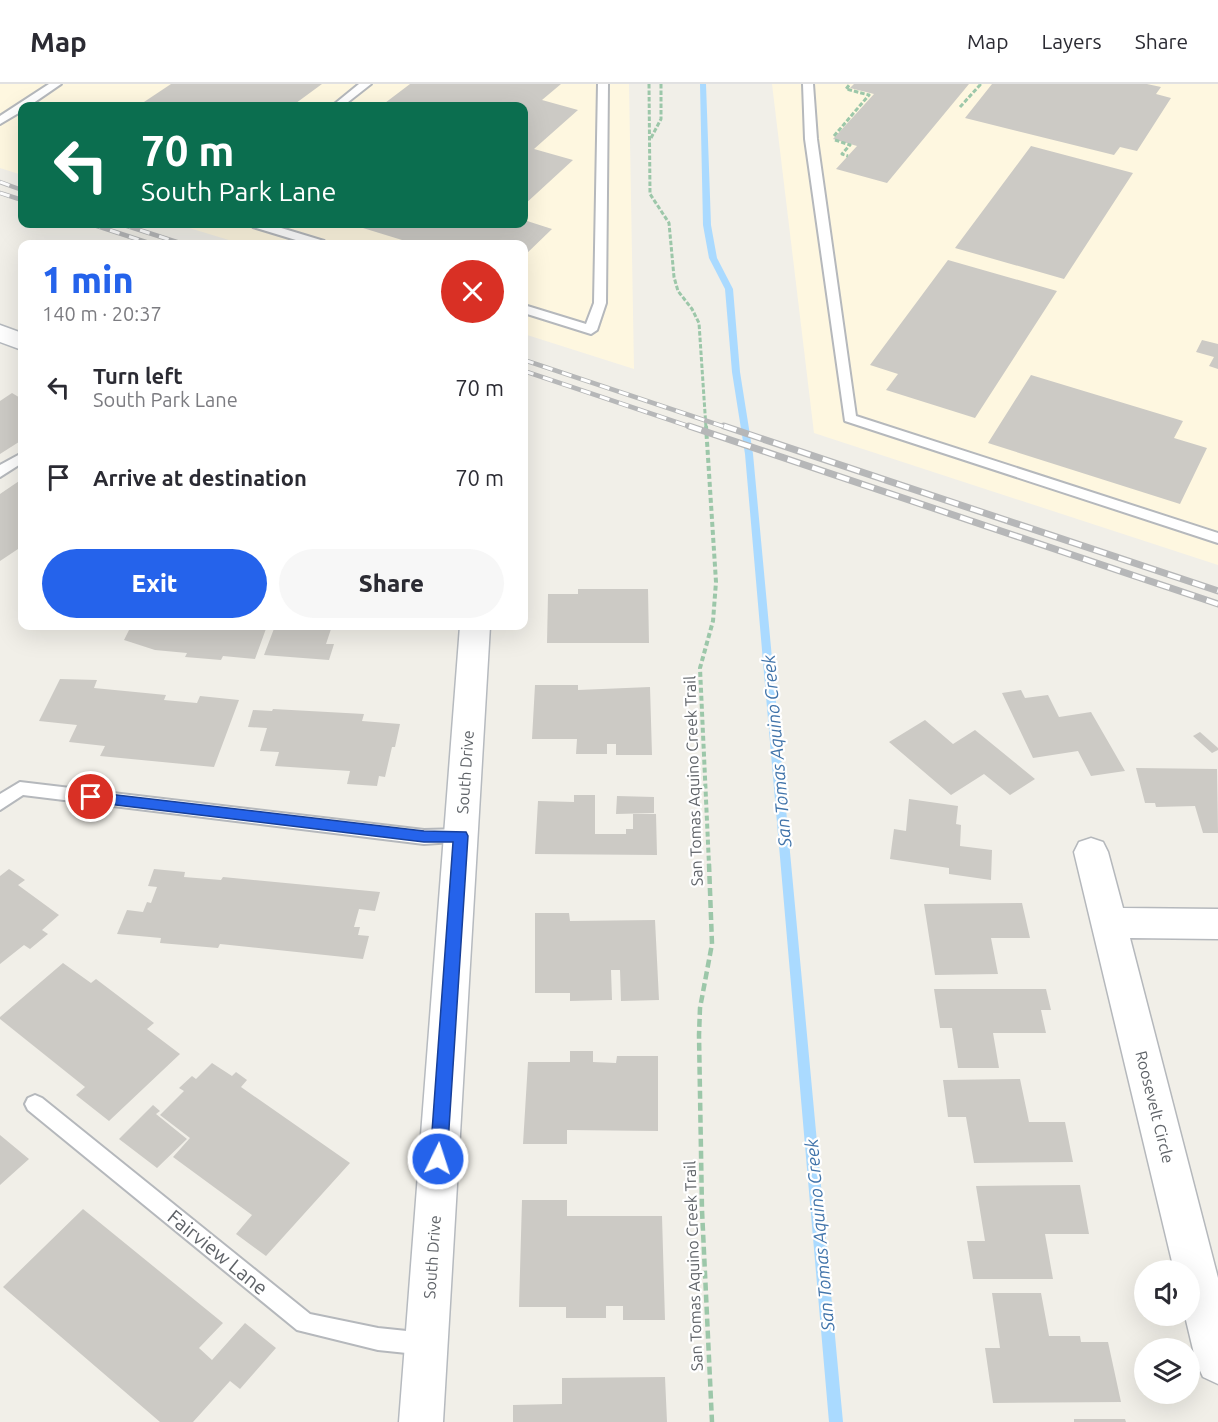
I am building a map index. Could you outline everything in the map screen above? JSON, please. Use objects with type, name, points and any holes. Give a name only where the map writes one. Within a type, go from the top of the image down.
[{"type":"street","points":[[0,333],[18,340]]},
{"type":"street","name":"South Drive","points":[[421,1422],[475,630]]},
{"type":"street","name":"Roosevelt Circle","points":[[1091,852],[1218,1362]]},
{"type":"street","points":[[1109,923],[1218,924]]},
{"type":"lane","points":[[29,102],[56,84]]},
{"type":"lane","points":[[342,102],[366,84]]},
{"type":"lane","points":[[528,310],[591,330],[600,303],[603,84]]},
{"type":"lane","points":[[808,84],[811,140],[850,418],[1218,538]]},
{"type":"lane","points":[[0,121],[18,109]]},
{"type":"lane","points":[[270,228],[307,240]]},
{"type":"lane","points":[[0,472],[18,460]]},
{"type":"lane","points":[[0,803],[20,789],[424,837],[460,836]]},
{"type":"lane","name":"Fairview Lane","points":[[35,1104],[305,1323],[378,1340],[426,1344]]},
{"type":"path","points":[[649,84],[651,139]]},
{"type":"path","name":"San Tomas Aquino Creek Trail","points":[[661,84],[661,119],[651,139],[650,194],[669,223],[674,277],[678,291],[692,309],[699,323],[716,582],[713,621],[700,668],[712,944],[700,1008],[699,1035],[702,1210],[711,1422]]},
{"type":"path","points":[[848,156],[842,154],[850,145],[832,140],[869,95],[844,88],[850,84]]},
{"type":"path","points":[[960,107],[980,85],[978,84]]},
{"type":"shaded area","points":[[0,84],[629,84],[634,369],[528,335],[528,240],[229,240],[189,228],[528,228],[528,102],[18,102],[18,174],[0,168]]},
{"type":"shaded area","points":[[772,84],[1218,84],[1218,565],[814,433]]},
{"type":"building","points":[[171,84],[322,84],[297,102],[144,102]]},
{"type":"building","points":[[410,84],[561,84],[542,100],[578,110],[534,149],[573,160],[528,201],[528,102],[386,102]]},
{"type":"building","points":[[854,84],[969,84],[887,183],[836,169],[857,146],[833,139],[874,94],[850,88]]},
{"type":"building","points":[[992,84],[1147,84],[1161,87],[1156,94],[1171,98],[1137,151],[1120,147],[1114,155],[965,118]]},
{"type":"building","points":[[1031,146],[1133,173],[1064,279],[955,248]]},
{"type":"building","points":[[528,221],[552,229],[528,252],[528,240],[402,240],[363,228],[528,228]]},
{"type":"building","points":[[948,260],[1057,291],[975,418],[886,390],[898,374],[870,365]]},
{"type":"building","points":[[1202,340],[1218,344],[1218,369],[1209,366],[1214,357],[1196,352]]},
{"type":"building","points":[[1031,375],[1183,421],[1174,438],[1207,448],[1180,504],[988,443]]},
{"type":"building","points":[[12,393],[18,397],[18,443],[0,454],[0,401]]},
{"type":"building","points":[[18,482],[18,549],[0,561],[0,494]]},
{"type":"building","points":[[578,589],[648,589],[649,643],[547,643],[548,594],[578,594]]},
{"type":"building","points":[[129,630],[266,630],[255,659],[223,656],[221,660],[185,657],[187,653],[155,650],[124,640]]},
{"type":"building","points":[[273,630],[331,630],[326,644],[334,644],[329,660],[264,655]]},
{"type":"building","points":[[60,679],[97,680],[94,688],[166,695],[164,700],[197,703],[200,696],[239,700],[214,767],[100,756],[105,746],[69,742],[77,725],[39,721]]},
{"type":"building","points":[[535,685],[578,685],[578,690],[650,687],[652,755],[616,755],[616,744],[607,744],[607,754],[576,754],[577,739],[532,739]]},
{"type":"building","points":[[1021,690],[1025,698],[1048,695],[1059,717],[1091,712],[1125,771],[1091,776],[1078,751],[1033,758],[1002,693]]},
{"type":"building","points":[[273,709],[364,714],[362,721],[400,724],[385,777],[379,776],[377,786],[347,784],[350,771],[275,766],[279,752],[260,751],[267,728],[248,727],[253,710],[272,711]]},
{"type":"building","points":[[925,720],[953,744],[975,730],[1035,779],[1010,795],[984,774],[951,795],[889,742]]},
{"type":"building","points":[[1200,732],[1218,750],[1212,753],[1193,736]]},
{"type":"building","points":[[1136,768],[1217,769],[1218,833],[1203,833],[1195,806],[1156,807],[1155,803],[1145,803]]},
{"type":"building","points":[[574,795],[595,795],[595,834],[626,834],[626,829],[633,829],[633,814],[656,814],[657,855],[535,854],[538,801],[574,802]]},
{"type":"building","points":[[617,796],[654,797],[654,813],[616,814]]},
{"type":"building","points":[[909,799],[958,806],[956,824],[961,825],[960,846],[992,850],[991,880],[949,874],[949,868],[890,859],[894,829],[906,831]]},
{"type":"building","points":[[9,869],[25,880],[18,885],[59,915],[42,930],[48,934],[30,949],[24,945],[0,964],[0,876]]},
{"type":"building","points":[[154,869],[185,872],[184,877],[221,880],[223,877],[380,892],[375,911],[359,909],[354,927],[360,927],[358,935],[369,936],[363,959],[220,944],[218,948],[160,943],[161,938],[117,934],[127,910],[143,912],[147,902],[151,903],[157,887],[148,886]]},
{"type":"building","points":[[1022,903],[1030,938],[991,938],[998,974],[935,975],[924,904]]},
{"type":"building","points":[[535,913],[569,913],[570,921],[655,920],[659,1000],[621,1001],[620,970],[611,970],[612,1000],[570,1001],[570,993],[535,993]]},
{"type":"building","points":[[63,963],[91,983],[96,979],[154,1023],[147,1029],[180,1054],[109,1121],[76,1095],[85,1087],[0,1019]]},
{"type":"building","points":[[934,989],[1046,989],[1051,1010],[1041,1010],[1046,1033],[993,1033],[999,1068],[958,1068],[952,1028],[940,1028]]},
{"type":"building","points":[[570,1051],[593,1051],[593,1062],[616,1063],[617,1056],[658,1056],[658,1131],[567,1130],[567,1144],[523,1144],[528,1062],[570,1062]]},
{"type":"building","points":[[212,1063],[232,1076],[236,1072],[247,1080],[241,1087],[350,1163],[266,1256],[236,1234],[252,1215],[173,1157],[190,1138],[160,1115],[184,1091],[179,1088],[192,1076],[196,1079]]},
{"type":"building","points":[[1020,1079],[1029,1122],[1065,1122],[1073,1162],[974,1163],[966,1117],[948,1117],[943,1080]]},
{"type":"building","points":[[153,1105],[160,1111],[156,1114],[187,1139],[157,1168],[119,1139]]},
{"type":"building","points":[[0,1135],[29,1159],[0,1185]]},
{"type":"building","points":[[1080,1185],[1089,1234],[1045,1234],[1053,1279],[973,1279],[967,1241],[985,1241],[976,1186]]},
{"type":"building","points":[[522,1200],[567,1200],[567,1216],[662,1216],[665,1320],[623,1320],[623,1306],[606,1306],[606,1318],[566,1318],[566,1307],[519,1307]]},
{"type":"building","points":[[83,1209],[223,1323],[199,1348],[212,1360],[245,1323],[276,1348],[240,1389],[230,1381],[193,1422],[160,1422],[3,1287]]},
{"type":"building","points":[[992,1293],[1041,1293],[1049,1336],[1080,1336],[1081,1342],[1108,1342],[1121,1402],[993,1403],[985,1348],[1000,1348]]},
{"type":"building","points":[[665,1377],[667,1422],[513,1422],[513,1405],[562,1404],[562,1378]]},
{"type":"building","points":[[1074,1419],[1125,1419],[1126,1422],[1074,1422]]},
{"type":"waterway","name":"San Tomas Aquino Creek","points":[[703,84],[707,225],[713,258],[729,289],[736,372],[749,454],[836,1422]]},
{"type":"railway","points":[[0,182],[18,189]]},
{"type":"railway","points":[[0,193],[18,199]]},
{"type":"railway","points":[[103,228],[140,240]]},
{"type":"railway","points":[[133,228],[171,240]]},
{"type":"railway","points":[[528,361],[728,428]]},
{"type":"railway","points":[[528,372],[694,428]]},
{"type":"railway","points":[[689,426],[1218,604]]},
{"type":"railway","points":[[724,426],[1218,591]]},
{"type":"route","points":[[91,797],[424,837],[460,836],[438,1159]]}]
